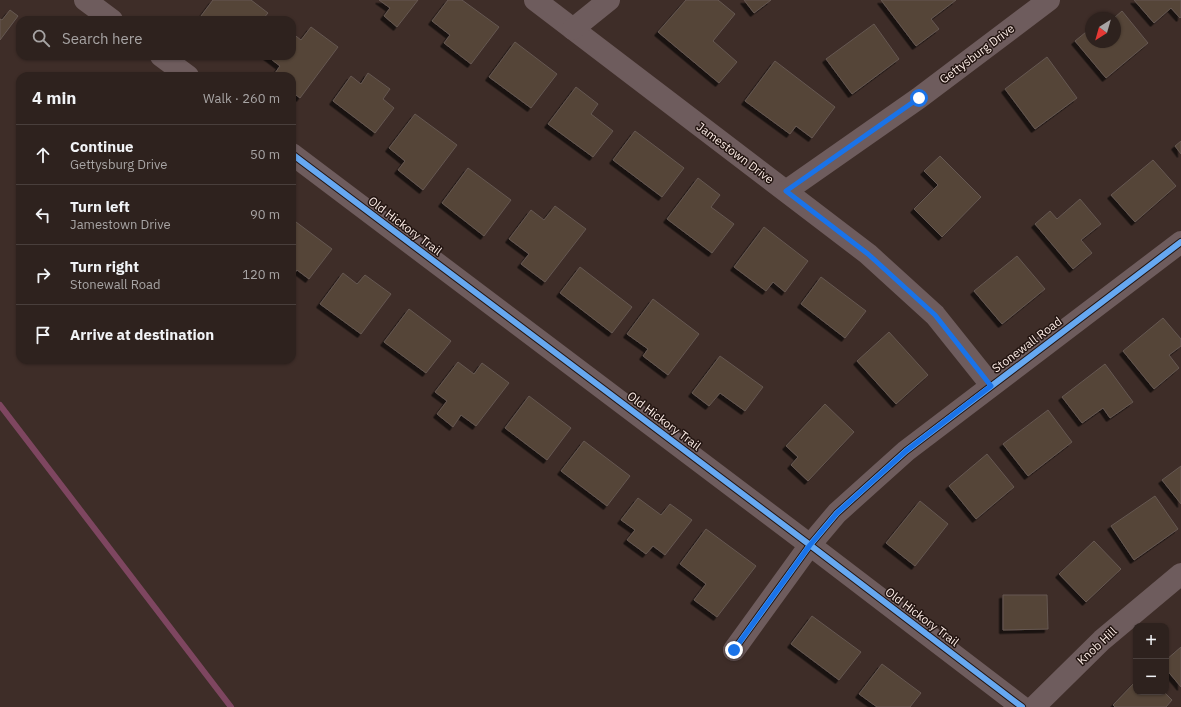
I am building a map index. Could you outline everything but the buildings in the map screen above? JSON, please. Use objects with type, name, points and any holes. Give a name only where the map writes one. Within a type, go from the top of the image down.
[{"type":"street","points":[[84,0],[106,16]]},
{"type":"street","name":"Jamestown Drive","points":[[535,0],[868,254],[935,315],[991,386]]},
{"type":"street","points":[[573,29],[609,0]]},
{"type":"street","name":"Gettysburg Drive","points":[[786,191],[919,98],[1049,0]]},
{"type":"street","points":[[166,60],[183,72]]},
{"type":"street","name":"Old Hickory Trail","points":[[296,157],[1022,707]]},
{"type":"street","name":"Stonewall Road","points":[[734,650],[810,545],[837,513],[906,451],[1181,242]]},
{"type":"street","name":"Knob Hill","points":[[1034,707],[1102,640],[1181,574]]},
{"type":"waterway","points":[[0,405],[231,707]]},
{"type":"cycle path","points":[[296,157],[1022,707]]},
{"type":"cycle path","points":[[734,650],[810,545],[837,513],[906,451],[1181,242]]},
{"type":"route","points":[[734,650],[810,545],[837,513],[906,451],[991,386],[935,315],[868,254],[786,191],[919,98]]}]
